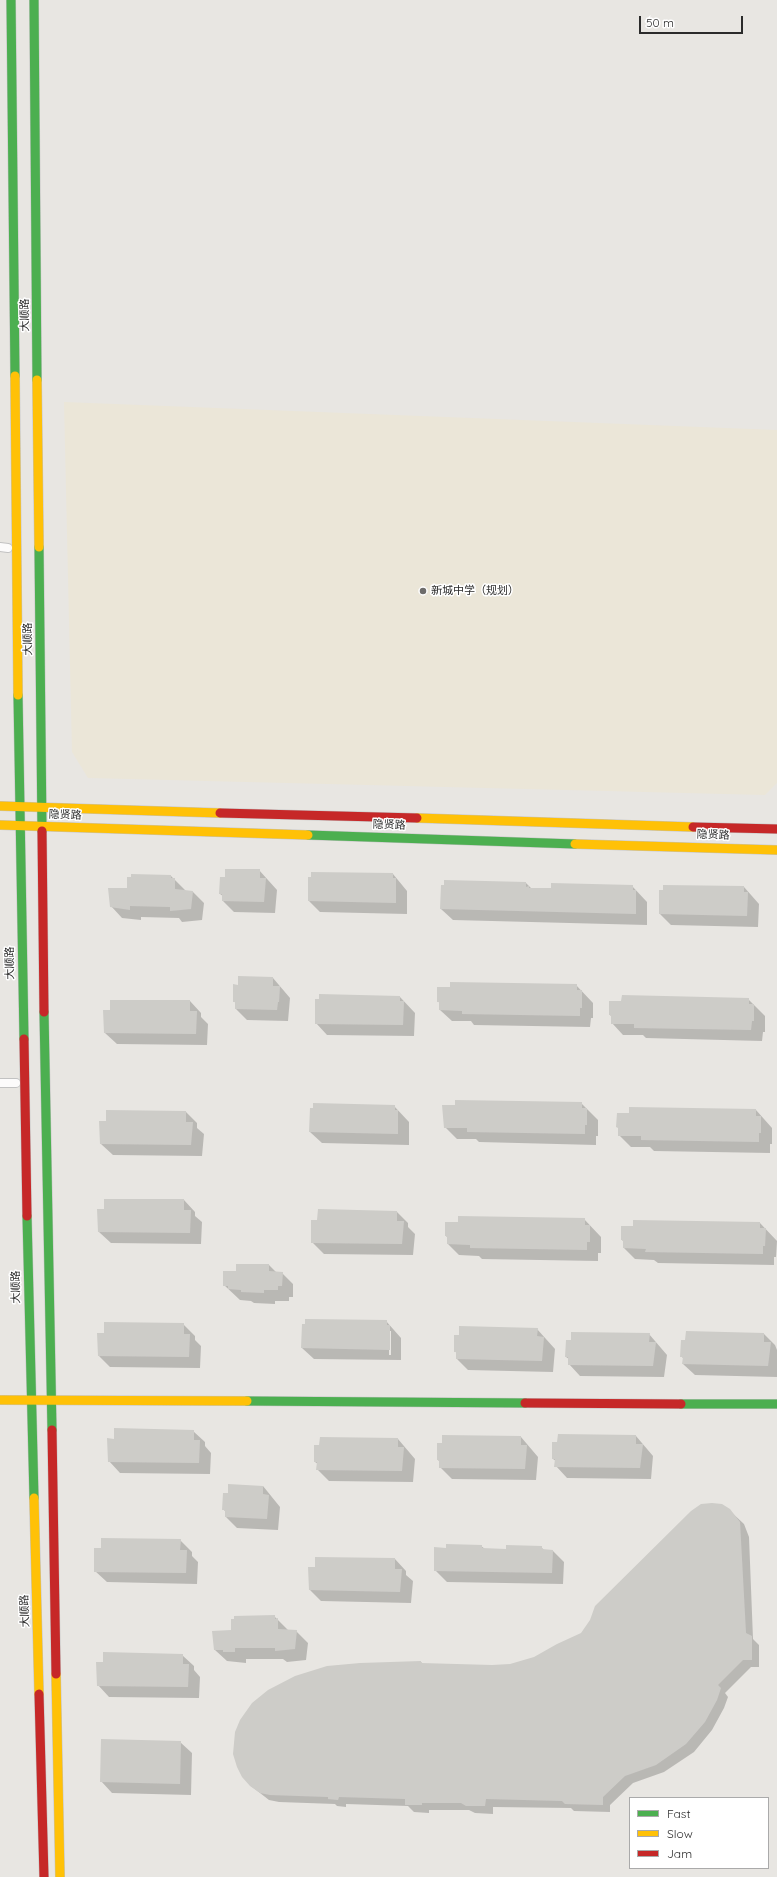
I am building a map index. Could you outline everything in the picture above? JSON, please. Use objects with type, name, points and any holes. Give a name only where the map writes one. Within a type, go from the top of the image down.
[{"type":"street","name":"大顺路","points":[[11,0],[19,806],[31,1400],[44,1877]]},
{"type":"street","name":"大顺路","points":[[34,0],[42,826],[60,1877]]},
{"type":"street","name":"隐贤路","points":[[0,806],[777,829]]},
{"type":"street","name":"隐贤路","points":[[0,825],[777,850]]},
{"type":"street","points":[[0,1400],[777,1404]]},
{"type":"lane","points":[[0,1083],[16,1083]]},
{"type":"shaded area","name":"新城中学（规划）","points":[[64,402],[777,430],[777,783],[765,795],[88,778],[72,752]]},
{"type":"building","points":[[225,869],[260,869],[260,878],[266,878],[264,902],[222,901],[222,894],[219,894],[220,877],[225,877]]},
{"type":"building","points":[[311,872],[393,873],[393,878],[396,878],[396,903],[308,901],[308,877],[311,877]]},
{"type":"building","points":[[131,874],[171,875],[171,878],[175,878],[175,889],[193,891],[191,909],[170,911],[170,907],[130,906],[130,910],[110,907],[108,888],[127,888],[127,877],[131,877]]},
{"type":"building","points":[[444,880],[526,882],[526,887],[529,886],[529,888],[551,888],[551,883],[633,885],[633,890],[636,890],[636,914],[440,909],[441,885],[444,885]]},
{"type":"building","points":[[663,885],[744,886],[744,892],[748,892],[747,916],[659,914],[659,890],[663,890]]},
{"type":"building","points":[[238,976],[273,977],[273,986],[280,986],[277,1010],[235,1009],[235,1002],[233,1002],[233,984],[238,985]]},
{"type":"building","points":[[450,982],[577,984],[577,990],[582,990],[582,1008],[580,1008],[580,1016],[462,1014],[462,1011],[439,1010],[439,1002],[437,1002],[437,987],[450,987]]},
{"type":"building","points":[[319,994],[400,996],[400,1001],[404,1001],[403,1025],[315,1024],[315,999],[319,999]]},
{"type":"building","points":[[622,995],[749,998],[749,1004],[754,1004],[754,1021],[752,1021],[751,1030],[634,1028],[634,1024],[611,1024],[611,1015],[609,1015],[609,1001],[621,1001]]},
{"type":"building","points":[[110,1000],[190,1000],[190,1011],[197,1011],[196,1034],[104,1033],[103,1010],[110,1010]]},
{"type":"building","points":[[455,1100],[582,1102],[582,1108],[587,1108],[587,1125],[585,1125],[585,1134],[467,1132],[467,1128],[444,1128],[442,1105],[455,1105]]},
{"type":"building","points":[[313,1103],[395,1105],[395,1110],[398,1110],[398,1134],[309,1132],[310,1108],[313,1108]]},
{"type":"building","points":[[629,1107],[756,1109],[756,1116],[761,1116],[761,1133],[759,1133],[759,1142],[641,1140],[641,1136],[618,1136],[618,1128],[616,1127],[617,1113],[629,1113]]},
{"type":"building","points":[[106,1110],[186,1111],[186,1122],[193,1122],[191,1145],[100,1144],[99,1121],[106,1121]]},
{"type":"building","points":[[104,1199],[184,1199],[184,1210],[191,1210],[190,1233],[98,1232],[97,1209],[104,1209]]},
{"type":"building","points":[[318,1209],[397,1211],[397,1221],[404,1221],[402,1244],[311,1243],[311,1220],[317,1220]]},
{"type":"building","points":[[458,1216],[585,1218],[585,1225],[590,1225],[590,1242],[587,1242],[587,1250],[470,1248],[470,1245],[447,1244],[447,1236],[445,1236],[445,1222],[458,1222]]},
{"type":"building","points":[[633,1220],[760,1222],[760,1228],[766,1228],[765,1246],[763,1246],[763,1254],[645,1252],[646,1249],[623,1248],[623,1240],[621,1240],[621,1226],[633,1226]]},
{"type":"building","points":[[236,1264],[269,1264],[269,1271],[283,1272],[282,1286],[278,1286],[278,1290],[264,1290],[264,1293],[241,1292],[241,1290],[228,1289],[228,1286],[223,1286],[223,1271],[236,1271]]},
{"type":"building","points":[[305,1319],[387,1320],[387,1325],[390,1325],[390,1350],[301,1348],[302,1324],[305,1324]]},
{"type":"building","points":[[104,1322],[184,1323],[184,1334],[190,1334],[189,1357],[98,1356],[97,1333],[104,1333]]},
{"type":"building","points":[[459,1326],[538,1328],[537,1336],[544,1337],[542,1361],[456,1359],[456,1352],[454,1352],[454,1335],[459,1335]]},
{"type":"building","points":[[686,1331],[764,1333],[764,1342],[771,1342],[768,1366],[682,1364],[683,1357],[680,1357],[681,1340],[685,1340]]},
{"type":"building","points":[[571,1332],[650,1333],[649,1342],[656,1342],[653,1366],[568,1365],[568,1357],[565,1357],[566,1340],[571,1340]]},
{"type":"building","points":[[114,1428],[194,1430],[194,1440],[200,1440],[199,1463],[108,1462],[107,1438],[114,1439]]},
{"type":"building","points":[[558,1434],[636,1435],[636,1444],[643,1444],[640,1468],[554,1467],[555,1459],[552,1459],[552,1442],[557,1442]]},
{"type":"building","points":[[442,1435],[521,1436],[521,1445],[527,1445],[525,1469],[439,1468],[439,1460],[437,1460],[437,1443],[442,1443]]},
{"type":"building","points":[[320,1437],[398,1438],[398,1447],[404,1447],[402,1471],[316,1470],[317,1462],[314,1462],[314,1445],[319,1445]]},
{"type":"building","points":[[228,1484],[263,1486],[263,1494],[269,1495],[267,1519],[225,1517],[225,1510],[222,1510],[223,1493],[228,1493]]},
{"type":"building","points":[[701,1504],[722,1504],[730,1509],[740,1522],[746,1633],[752,1636],[752,1660],[743,1660],[718,1685],[721,1688],[717,1700],[705,1722],[686,1744],[656,1765],[625,1776],[603,1797],[603,1805],[565,1804],[562,1801],[486,1799],[485,1806],[466,1806],[461,1803],[422,1803],[422,1805],[405,1805],[405,1799],[339,1797],[338,1800],[328,1799],[328,1797],[270,1795],[260,1793],[250,1786],[242,1777],[233,1754],[235,1732],[240,1720],[252,1703],[268,1690],[295,1676],[327,1666],[360,1663],[421,1661],[421,1663],[492,1665],[510,1664],[534,1657],[581,1633],[590,1620],[595,1606],[691,1511]]},
{"type":"building","points":[[101,1538],[181,1539],[180,1550],[187,1550],[186,1573],[94,1572],[94,1548],[101,1548]]},
{"type":"building","points":[[446,1544],[482,1545],[482,1548],[506,1549],[506,1545],[542,1546],[542,1549],[553,1550],[552,1573],[434,1571],[434,1547],[446,1548]]},
{"type":"building","points":[[315,1557],[395,1558],[395,1569],[402,1569],[400,1592],[309,1590],[308,1567],[315,1567]]},
{"type":"building","points":[[275,1615],[275,1619],[278,1618],[278,1629],[297,1630],[295,1649],[275,1651],[275,1648],[235,1648],[235,1652],[214,1650],[212,1631],[231,1630],[231,1619],[234,1619],[234,1616]]},
{"type":"building","points":[[103,1652],[183,1654],[183,1664],[189,1664],[188,1687],[97,1686],[96,1662],[103,1662]]},
{"type":"building","points":[[101,1739],[181,1741],[180,1784],[100,1782]]},
{"type":"traffic: fast","points":[[11,0],[15,376]]},
{"type":"traffic: fast","points":[[34,0],[37,380]]},
{"type":"traffic: fast","points":[[39,547],[42,831]]},
{"type":"traffic: fast","points":[[18,695],[24,1039]]},
{"type":"traffic: fast","points":[[308,835],[575,844]]},
{"type":"traffic: fast","points":[[44,1012],[52,1430]]},
{"type":"traffic: fast","points":[[27,1216],[34,1498]]},
{"type":"traffic: fast","points":[[247,1401],[525,1403]]},
{"type":"traffic: fast","points":[[681,1404],[777,1404]]},
{"type":"traffic: slow","points":[[15,376],[18,695]]},
{"type":"traffic: slow","points":[[37,380],[39,547]]},
{"type":"traffic: slow","points":[[0,806],[220,813]]},
{"type":"traffic: slow","points":[[417,818],[693,827]]},
{"type":"traffic: slow","points":[[0,825],[308,835]]},
{"type":"traffic: slow","points":[[575,844],[777,850]]},
{"type":"traffic: slow","points":[[0,1400],[247,1401]]},
{"type":"traffic: slow","points":[[34,1498],[39,1694]]},
{"type":"traffic: slow","points":[[56,1674],[60,1877]]},
{"type":"traffic: jam","points":[[220,813],[417,818]]},
{"type":"traffic: jam","points":[[693,827],[777,829]]},
{"type":"traffic: jam","points":[[42,831],[44,1012]]},
{"type":"traffic: jam","points":[[24,1039],[27,1216]]},
{"type":"traffic: jam","points":[[525,1403],[681,1404]]},
{"type":"traffic: jam","points":[[52,1430],[56,1674]]},
{"type":"traffic: jam","points":[[39,1694],[44,1877]]},
{"type":"place","name":"新城中学（规划）","points":[[423,591]]}]
